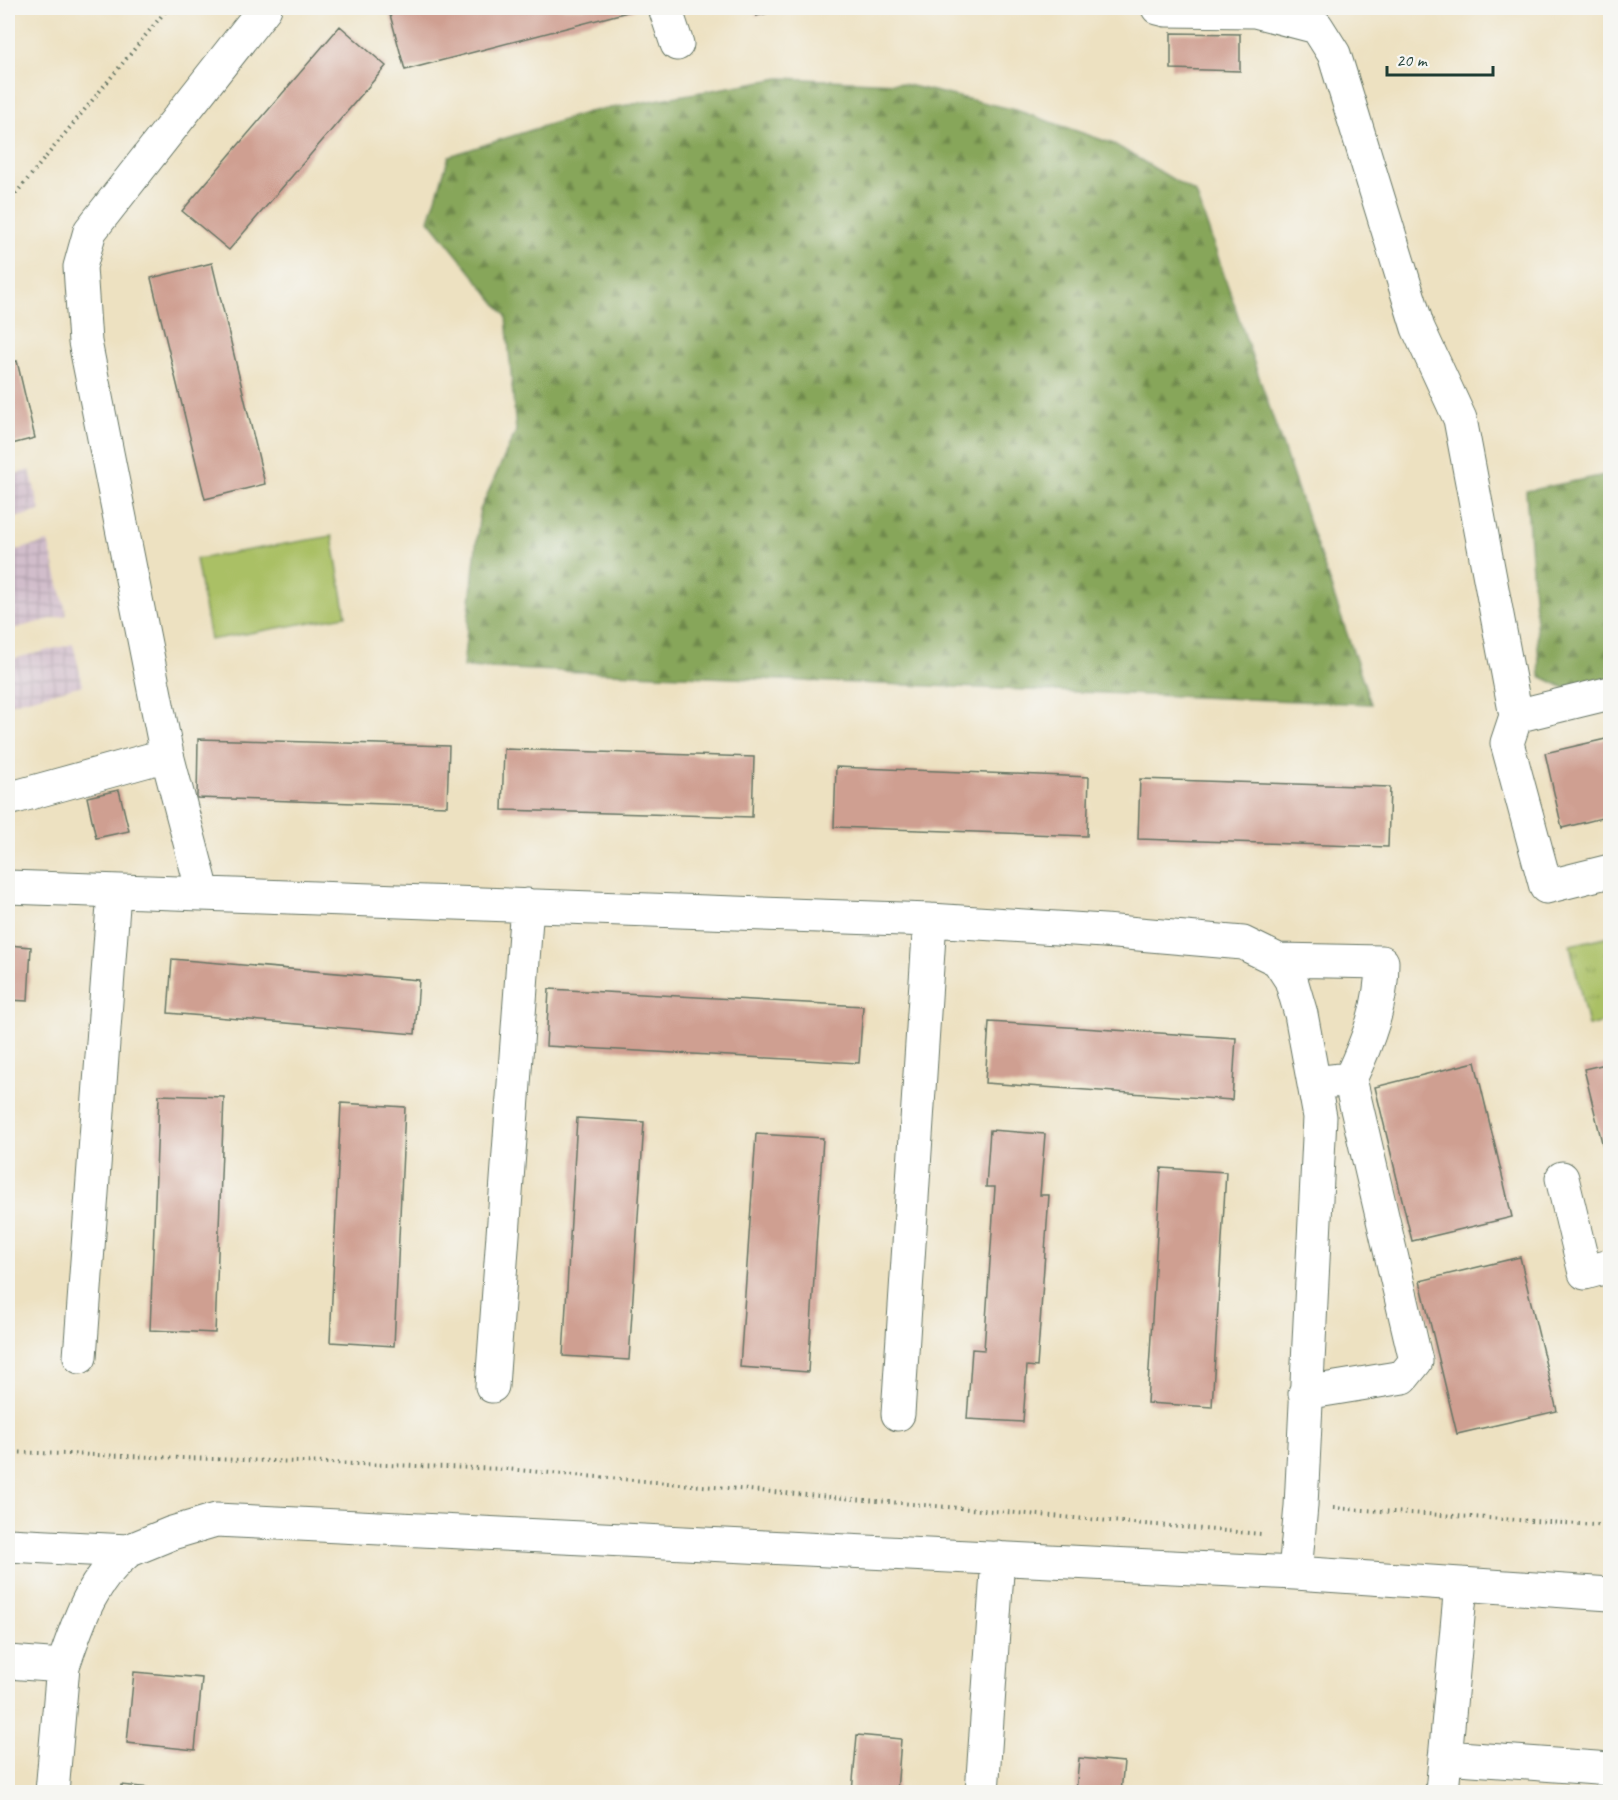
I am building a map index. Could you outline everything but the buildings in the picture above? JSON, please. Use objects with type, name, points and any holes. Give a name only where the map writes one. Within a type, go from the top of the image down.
[{"type":"street","points":[[203,892],[167,755],[85,342],[80,267],[90,231],[265,8]]},
{"type":"street","points":[[665,8],[677,44]]},
{"type":"street","points":[[1158,8],[1166,10],[1259,9],[1317,27],[1334,54],[1419,328],[1460,419],[1516,716],[1507,743],[1546,887],[1611,871]]},
{"type":"street","points":[[1516,716],[1611,693]]},
{"type":"street","points":[[8,799],[167,755]]},
{"type":"street","points":[[8,887],[114,892],[203,892],[930,920],[1104,931],[1243,944],[1278,960],[1382,962],[1382,985],[1372,1033],[1350,1079],[1416,1361],[1403,1377],[1305,1393]]},
{"type":"street","points":[[80,1357],[114,892]]},
{"type":"street","points":[[492,1386],[527,905]]},
{"type":"street","points":[[898,1414],[930,920]]},
{"type":"street","points":[[1278,960],[1291,980],[1306,1036],[1320,1118],[1301,1506],[1295,1573]]},
{"type":"street","points":[[1314,1083],[1350,1079]]},
{"type":"street","points":[[1562,1178],[1585,1273],[1611,1266]]},
{"type":"street","points":[[52,1792],[63,1666],[79,1620],[94,1588],[109,1567],[128,1551],[172,1533],[216,1520],[1295,1573],[1611,1594]]},
{"type":"street","points":[[8,1545],[128,1551]]},
{"type":"street","points":[[982,1792],[998,1558]]},
{"type":"street","points":[[1442,1792],[1461,1584]]},
{"type":"street","points":[[8,1662],[63,1666]]},
{"type":"street","points":[[1445,1757],[1611,1769]]},
{"type":"path","points":[[8,203],[168,8]]},
{"type":"path","points":[[8,1452],[505,1469],[1261,1534],[1263,1522]]},
{"type":"path","points":[[1301,1506],[1611,1526]]},
{"type":"path","points":[[8,1717],[10,1717],[8,1756]]},
{"type":"shaded area","points":[[30,470],[40,511],[8,520],[8,476]]},
{"type":"shaded area","points":[[48,542],[67,615],[8,630],[8,552]]},
{"type":"shaded area","points":[[73,644],[83,685],[8,704],[8,660]]},
{"type":"green space","points":[[780,78],[898,83],[1016,110],[1114,144],[1196,193],[1371,704],[463,667],[480,510],[516,431],[506,316],[429,220],[449,156],[588,112]]},
{"type":"green space","points":[[1610,474],[1610,704],[1602,706],[1540,676],[1526,491]]},
{"type":"green space","points":[[332,536],[346,616],[210,640],[196,559]]},
{"type":"green space","points":[[1610,936],[1610,1021],[1588,1026],[1570,945]]}]
